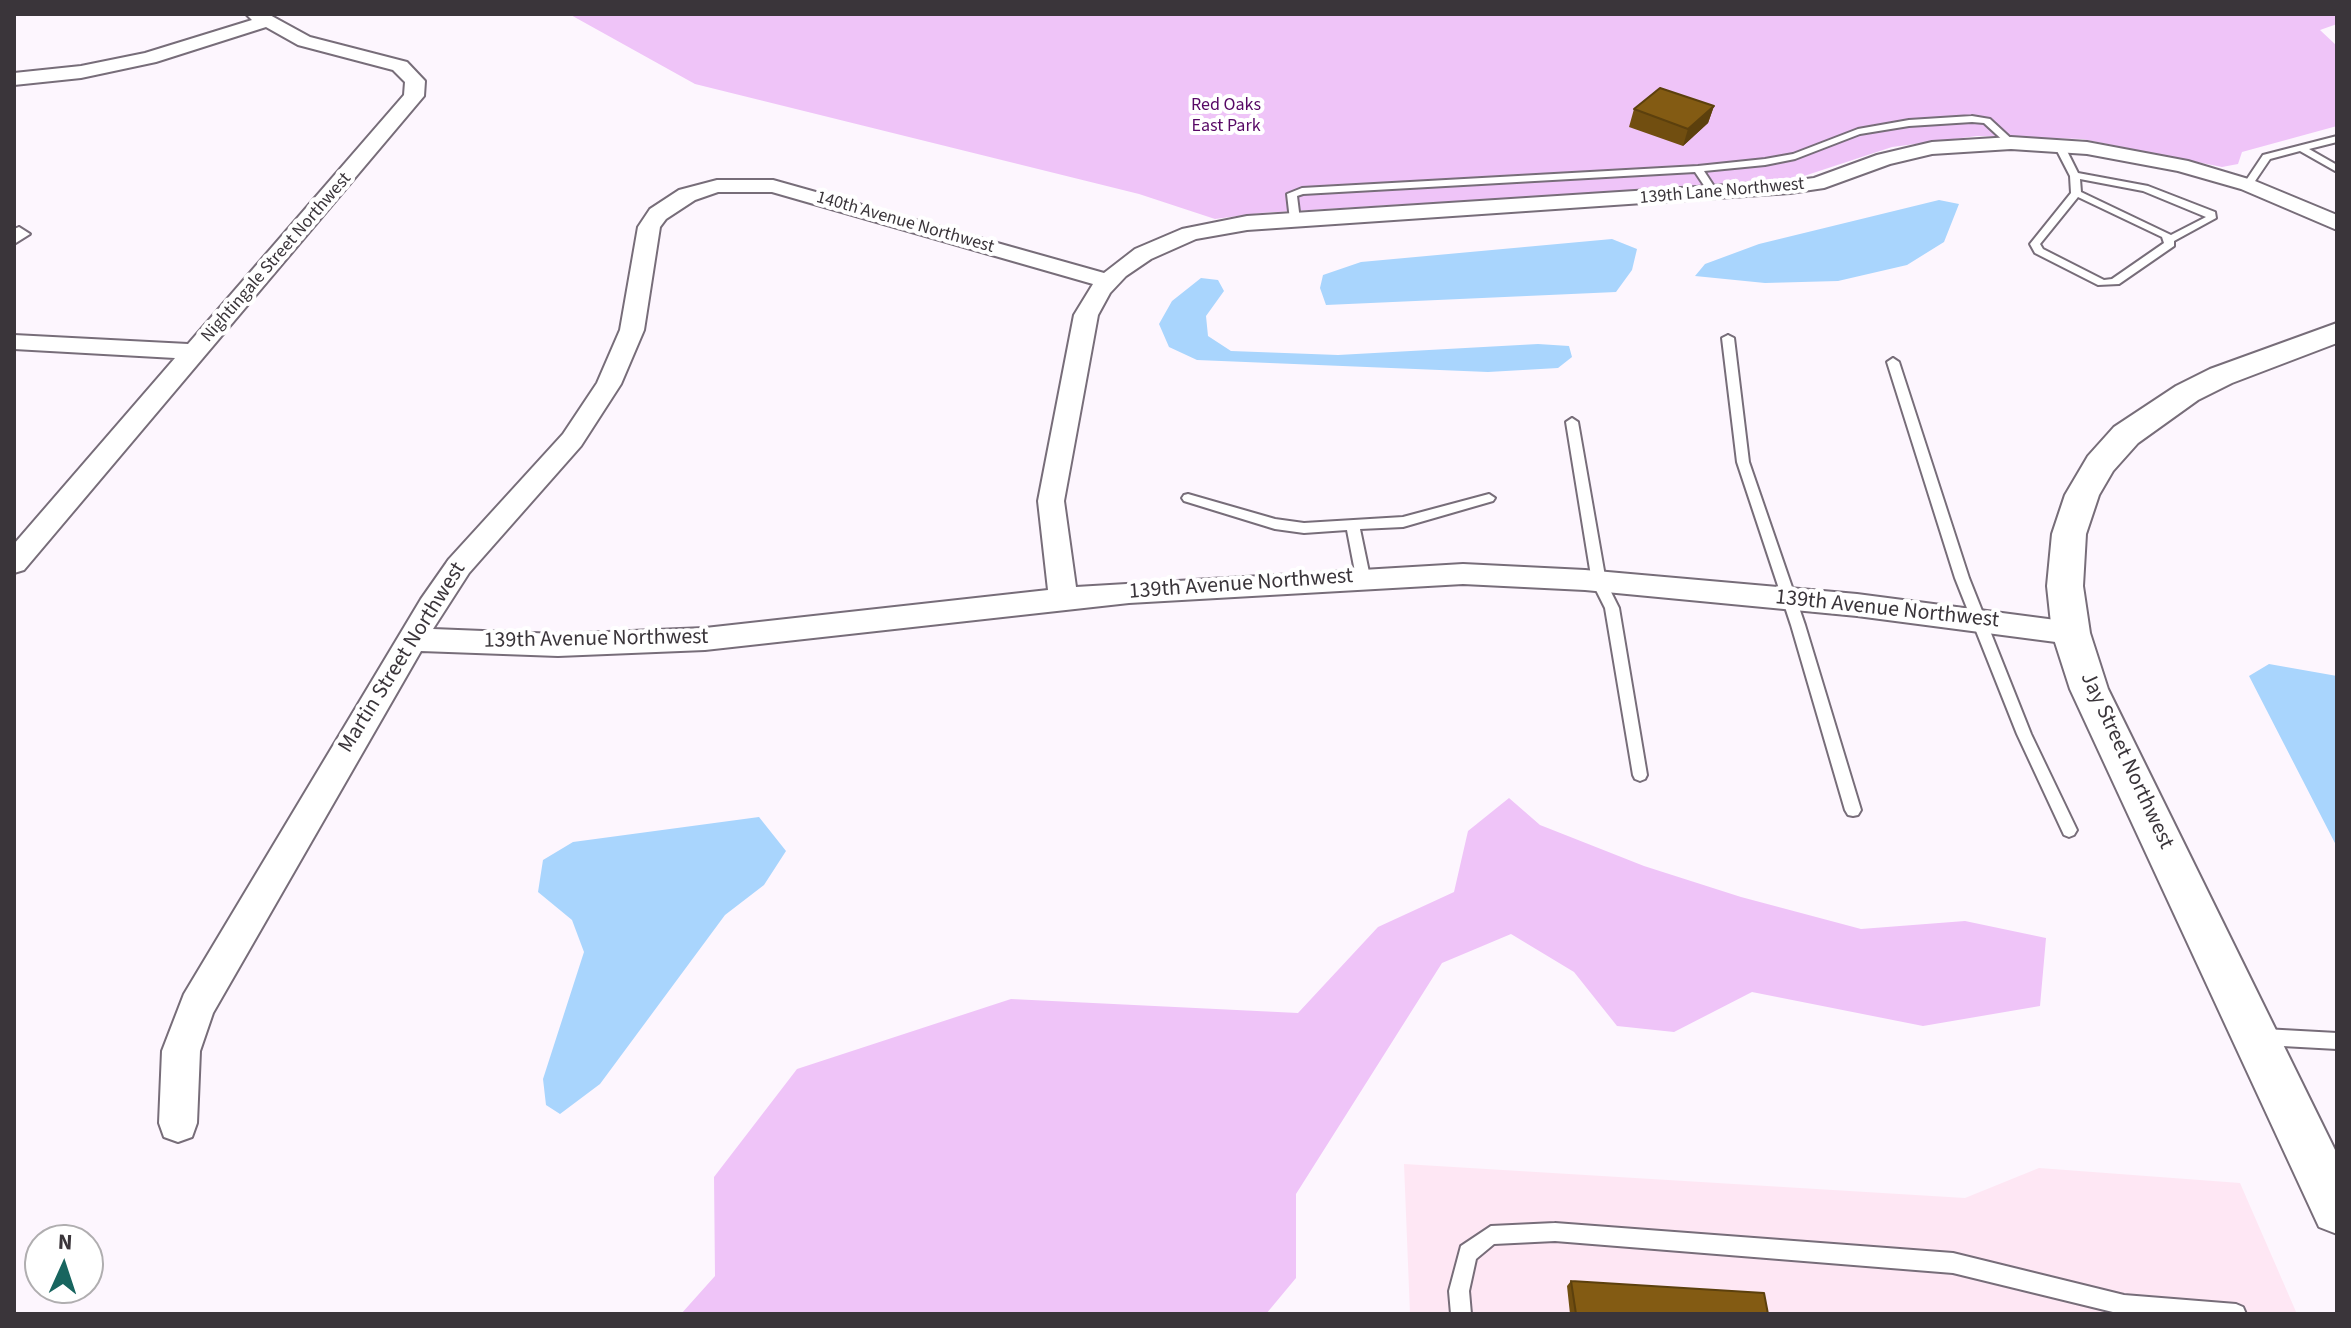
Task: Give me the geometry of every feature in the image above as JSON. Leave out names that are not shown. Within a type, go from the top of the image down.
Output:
[{"type":"street","points":[[14,79],[81,72],[149,58],[260,18]]},
{"type":"street","name":"Nightingale Street Northwest","points":[[14,563],[414,96],[415,81],[400,66],[304,41],[260,18]]},
{"type":"street","name":"139th Lane Northwest","points":[[1107,281],[1143,254],[1190,234],[1217,228],[1295,220],[1714,194],[1817,184],[1884,159],[1932,148],[2011,143],[2059,145],[2148,158],[2248,185],[2337,223]]},
{"type":"street","name":"140th Avenue Northwest","points":[[701,191],[729,185],[773,186],[1107,281]]},
{"type":"street","name":"Martin Street Northwest","points":[[178,1123],[181,1051],[197,1006],[411,639],[459,566],[536,482],[592,413],[622,358],[632,330],[649,227],[658,214],[701,191]]},
{"type":"street","points":[[1063,598],[1051,501],[1081,333],[1092,302],[1107,281]]},
{"type":"street","name":"Jay Street Northwest","points":[[2337,332],[2187,393],[2156,412],[2117,445],[2082,495],[2069,534],[2065,586],[2071,633],[2089,689],[2337,1209]]},
{"type":"street","points":[[14,342],[195,352]]},
{"type":"street","name":"139th Avenue Northwest","points":[[411,639],[558,645],[690,640],[1063,598],[1363,577],[1463,574],[1599,582],[1787,599],[1977,618],[2071,633]]},
{"type":"lane","points":[[1295,220],[1292,194],[1302,191],[1698,169],[1795,156],[1858,132],[1909,123],[1987,121],[2011,143]]},
{"type":"lane","points":[[2248,185],[2266,157],[2337,139]]},
{"type":"lane","points":[[2059,145],[2074,175],[2076,193],[2035,244],[2050,258],[2102,283],[2115,282],[2170,244],[2171,239],[2211,218],[2211,214],[2145,188],[2074,175]]},
{"type":"lane","points":[[2301,148],[2337,169]]},
{"type":"lane","points":[[1698,169],[1714,194]]},
{"type":"lane","points":[[2076,193],[2171,239]]},
{"type":"lane","points":[[1728,338],[1743,462],[1798,625],[1853,810]]},
{"type":"lane","points":[[1893,362],[1977,618],[2024,734],[2069,830]]},
{"type":"lane","points":[[1572,422],[1599,582],[1612,608],[1640,775]]},
{"type":"lane","points":[[1188,498],[1275,524],[1304,528],[1403,522],[1489,498]]},
{"type":"lane","points":[[1353,527],[1363,577]]},
{"type":"lane","points":[[2256,1037],[2337,1041]]},
{"type":"lane","points":[[1461,1314],[1459,1291],[1468,1253],[1491,1235],[1555,1232],[1953,1263],[2124,1305],[2236,1314]]},
{"type":"shaded area","points":[[1404,1164],[1965,1198],[2039,1168],[2240,1183],[2297,1314],[1410,1314]]},
{"type":"green space","name":"Red Oaks East Park","points":[[569,14],[2337,14],[2337,24],[2320,30],[2337,46],[2337,126],[2242,152],[2238,164],[2222,167],[2082,139],[1977,136],[1892,147],[1804,176],[1771,182],[1261,213],[1215,219],[1139,194],[695,84]]},
{"type":"green space","points":[[1509,798],[1540,825],[1644,866],[1741,897],[1861,929],[1965,921],[2046,938],[2040,1006],[1923,1026],[1752,992],[1674,1032],[1617,1026],[1574,972],[1511,934],[1442,963],[1296,1194],[1296,1278],[1266,1314],[681,1314],[715,1276],[714,1177],[797,1069],[1011,999],[1298,1013],[1378,927],[1454,892],[1468,831]]},
{"type":"water","points":[[1939,200],[1959,204],[1944,242],[1907,265],[1838,281],[1765,283],[1695,276],[1705,264],[1759,244]]},
{"type":"water","points":[[1612,239],[1637,249],[1632,270],[1616,292],[1326,305],[1320,288],[1323,275],[1361,262]]},
{"type":"water","points":[[1201,278],[1218,280],[1224,291],[1206,316],[1208,336],[1231,351],[1338,355],[1538,344],[1569,346],[1572,357],[1558,368],[1488,372],[1197,360],[1169,347],[1159,324],[1172,301]]},
{"type":"water","points":[[2269,664],[2337,676],[2337,847],[2249,676]]},
{"type":"water","points":[[759,817],[786,851],[764,885],[725,915],[600,1084],[560,1114],[546,1105],[543,1079],[584,952],[572,920],[538,892],[543,860],[573,842]]},
{"type":"building","points":[[1660,88],[1714,106],[1688,129],[1634,109]]},
{"type":"building","points":[[1571,1281],[1764,1293],[1768,1314],[1576,1314]]}]
